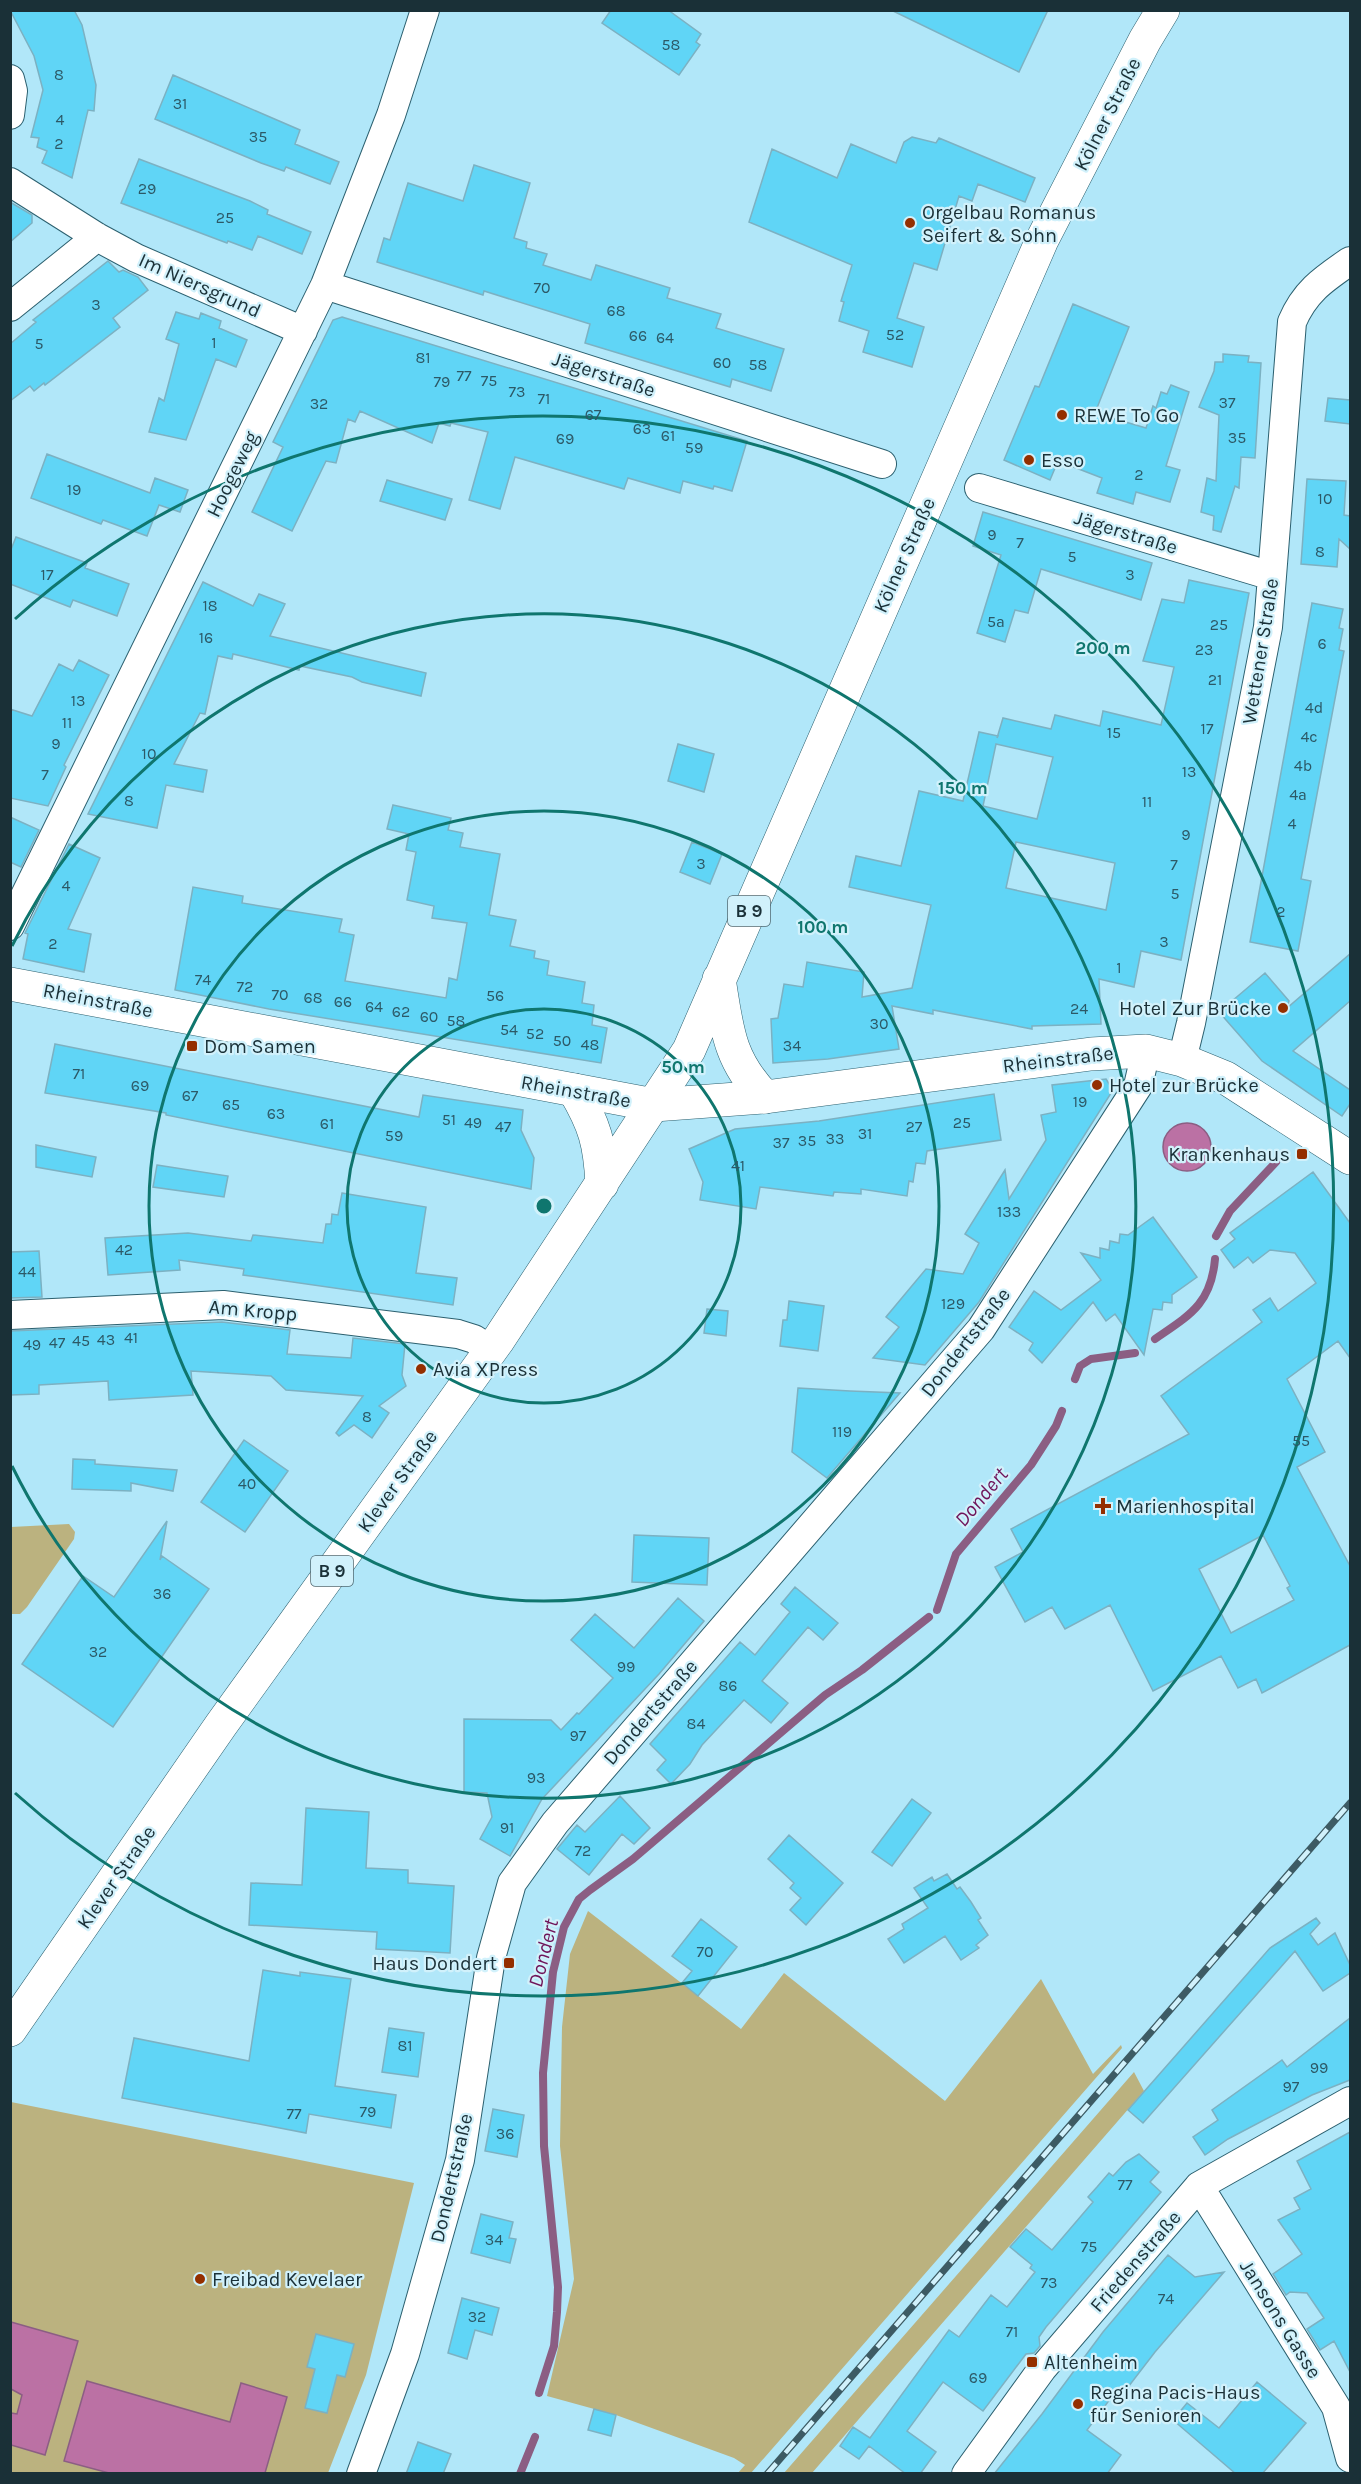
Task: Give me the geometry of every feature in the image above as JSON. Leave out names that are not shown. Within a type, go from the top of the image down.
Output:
[{"type":"main road","name":"Kölner Straße","points":[[654,1105],[689,1050],[1042,240],[1145,40],[1163,10]]},
{"type":"main road","points":[[719,979],[727,1032],[736,1058],[765,1097]]},
{"type":"main road","name":"Rheinstraße","points":[[10,984],[654,1105],[765,1097],[1091,1054],[1146,1051],[1182,1060],[1226,1078],[1350,1158]]},
{"type":"main road","points":[[574,1090],[587,1110],[596,1133],[601,1152],[602,1184]]},
{"type":"main road","name":"Klever Straße","points":[[10,2030],[221,1725],[491,1350],[654,1105]]},
{"type":"street","name":"Hoogeweg","points":[[10,926],[325,285],[391,115],[425,10]]},
{"type":"street","points":[[10,79],[13,91],[10,115]]},
{"type":"street","name":"Im Niersgrund","points":[[10,182],[97,237],[136,258],[303,331]]},
{"type":"street","points":[[10,307],[97,237]]},
{"type":"street","name":"Wettener Straße","points":[[1182,1060],[1268,627],[1292,322],[1299,304],[1317,284],[1350,262]]},
{"type":"street","name":"Jägerstraße","points":[[325,285],[882,464]]},
{"type":"street","name":"Jägerstraße","points":[[979,488],[1272,576]]},
{"type":"street","name":"Dondertstraße","points":[[361,2474],[405,2354],[460,2160],[491,1958],[512,1884],[555,1823],[981,1329],[1138,1086],[1146,1051]]},
{"type":"street","name":"Am Kropp","points":[[10,1315],[223,1305],[458,1334],[474,1339],[491,1350]]},
{"type":"street","name":"Friedenstraße","points":[[966,2474],[1042,2369],[1199,2186],[1350,2102]]},
{"type":"street","name":"Jansons Gasse","points":[[1199,2186],[1336,2407],[1350,2458]]},
{"type":"shaded area","points":[[1182,1123],[1192,1123],[1204,1130],[1211,1142],[1211,1152],[1204,1164],[1192,1171],[1182,1171],[1167,1160],[1163,1152],[1163,1142],[1174,1127]]},
{"type":"shaded area","points":[[69,1524],[75,1532],[74,1539],[27,1607],[20,1614],[11,1614],[11,1527]]},
{"type":"shaded area","points":[[588,1911],[741,2029],[784,1973],[945,2101],[1041,1979],[1093,2074],[1121,2045],[1122,2048],[751,2473],[738,2473],[745,2465],[734,2458],[616,2415],[547,2396],[574,2279],[560,2146],[562,2027],[570,1954]]},
{"type":"shaded area","points":[[1134,2072],[1144,2091],[812,2473],[784,2473]]},
{"type":"shaded area","name":"Freibad Kevelaer","points":[[11,2102],[414,2183],[366,2375],[328,2473],[11,2473]]},
{"type":"shaded area","points":[[11,2322],[78,2341],[45,2455],[11,2445],[11,2413],[17,2414],[22,2395],[11,2389]]},
{"type":"shaded area","points":[[87,2381],[230,2422],[241,2383],[287,2397],[265,2473],[109,2473],[64,2461]]},
{"type":"building","points":[[10,10],[74,10],[82,25],[96,85],[94,111],[88,110],[72,178],[42,163],[47,151],[37,147],[39,138],[31,137],[43,90],[34,56]]},
{"type":"building","points":[[611,10],[668,10],[701,34],[696,42],[700,45],[679,75],[602,23]]},
{"type":"building","points":[[891,10],[1048,10],[1019,72]]},
{"type":"building","points":[[173,75],[300,130],[295,144],[339,162],[330,184],[286,167],[284,171],[261,163],[155,119]]},
{"type":"building","points":[[912,137],[936,143],[939,138],[1035,178],[1025,202],[978,184],[972,201],[959,196],[937,270],[914,263],[897,318],[924,327],[912,367],[863,352],[869,331],[839,321],[844,302],[841,301],[852,265],[749,222],[772,149],[837,178],[851,144],[896,163],[904,142]]},
{"type":"building","points":[[139,159],[250,201],[268,210],[267,214],[311,232],[302,254],[258,236],[252,250],[228,241],[227,243],[121,203]]},
{"type":"building","points":[[474,165],[530,183],[514,238],[527,242],[526,248],[547,254],[543,265],[591,280],[596,265],[670,288],[667,298],[721,314],[716,328],[784,349],[771,391],[732,379],[730,387],[585,343],[590,324],[484,291],[483,295],[377,262],[384,238],[390,240],[408,183],[463,201]]},
{"type":"building","points":[[10,202],[32,215],[32,223],[10,242]]},
{"type":"building","points":[[108,261],[119,272],[123,270],[138,277],[148,290],[113,318],[120,327],[45,385],[44,383],[34,391],[30,386],[10,401],[10,344],[36,322],[33,320]]},
{"type":"building","points":[[1073,304],[1129,327],[1095,413],[1146,428],[1153,406],[1156,408],[1161,392],[1167,394],[1171,385],[1189,392],[1166,466],[1180,470],[1170,502],[1136,492],[1133,504],[1097,493],[1102,478],[1058,461],[1050,480],[1004,460],[1035,386],[1039,387]]},
{"type":"building","points":[[176,312],[199,319],[201,313],[221,321],[219,328],[247,340],[236,367],[216,359],[186,440],[149,432],[159,398],[164,401],[179,344],[166,339]]},
{"type":"building","points":[[342,317],[747,441],[732,491],[714,486],[713,489],[683,481],[680,493],[628,478],[624,489],[515,457],[500,509],[469,500],[488,432],[451,423],[450,426],[439,423],[432,443],[360,411],[355,422],[348,419],[336,463],[326,461],[292,531],[252,512],[283,447],[273,442],[333,320]]},
{"type":"building","points":[[1223,354],[1249,356],[1248,362],[1261,363],[1255,458],[1241,457],[1239,488],[1235,486],[1221,532],[1213,530],[1214,516],[1201,512],[1207,478],[1216,481],[1219,415],[1199,407],[1214,371],[1215,362],[1223,362]]},
{"type":"building","points":[[1328,398],[1350,400],[1350,424],[1325,421]]},
{"type":"building","points":[[47,454],[150,493],[155,478],[188,490],[180,512],[159,505],[147,536],[103,520],[101,524],[31,498]]},
{"type":"building","points":[[1307,479],[1346,481],[1344,515],[1350,516],[1350,549],[1339,539],[1337,567],[1301,564]]},
{"type":"building","points":[[387,480],[452,499],[445,520],[380,501]]},
{"type":"building","points":[[983,512],[1152,563],[1141,600],[1041,569],[1028,613],[1015,610],[1005,642],[977,633],[1001,555],[973,546]]},
{"type":"building","points":[[16,537],[87,563],[85,568],[129,584],[117,616],[73,600],[70,607],[10,584],[10,552]]},
{"type":"building","points":[[1189,580],[1249,593],[1181,960],[1141,951],[1134,987],[1099,979],[1101,1024],[1032,1026],[1032,1029],[933,1010],[933,1014],[892,1006],[899,1049],[828,1059],[773,1063],[771,1019],[778,1018],[784,984],[803,987],[807,962],[864,972],[862,997],[912,988],[931,905],[849,887],[856,856],[901,866],[919,791],[963,801],[979,732],[998,736],[1003,718],[1051,729],[1055,715],[1100,726],[1103,711],[1161,725],[1174,667],[1143,661],[1162,599],[1184,603]],"holes":[[[996,744],[1053,757],[1037,819],[983,806]],[[1016,842],[1115,863],[1106,910],[1006,888]]]},
{"type":"building","points":[[203,582],[253,606],[259,594],[285,604],[270,636],[426,673],[421,696],[362,682],[352,677],[300,666],[299,670],[233,654],[232,659],[218,656],[205,714],[200,713],[174,764],[207,770],[203,792],[166,785],[157,828],[88,814]]},
{"type":"building","points":[[1312,603],[1343,609],[1339,628],[1343,629],[1339,650],[1344,651],[1301,879],[1311,881],[1298,951],[1250,942]]},
{"type":"building","points":[[79,660],[109,675],[64,765],[66,767],[48,806],[10,798],[10,709],[32,716],[59,664],[73,671]]},
{"type":"building","points":[[678,744],[714,754],[704,792],[668,781]]},
{"type":"building","points":[[393,805],[451,818],[448,830],[463,833],[460,847],[500,854],[489,915],[516,920],[510,946],[535,951],[534,958],[549,961],[547,975],[585,982],[582,1003],[594,1005],[592,1025],[607,1028],[601,1063],[269,1009],[175,990],[193,887],[243,896],[242,903],[342,919],[339,932],[354,935],[345,981],[446,998],[449,978],[457,980],[467,923],[432,918],[434,906],[407,900],[416,852],[406,850],[409,834],[387,829]]},
{"type":"building","points":[[10,817],[39,830],[21,867],[10,862]]},
{"type":"building","points":[[692,842],[722,854],[710,884],[680,872]]},
{"type":"building","points":[[69,844],[100,858],[68,929],[91,934],[84,972],[23,959],[28,934],[25,933]]},
{"type":"building","name":"Hotel Zur Brücke","points":[[1350,954],[1350,1001],[1293,1051],[1350,1090],[1350,1104],[1342,1116],[1262,1061],[1219,1012],[1265,973],[1289,1001],[1287,1008]]},
{"type":"building","points":[[55,1044],[419,1117],[423,1095],[523,1110],[521,1130],[534,1158],[531,1189],[166,1115],[166,1113],[45,1093]]},
{"type":"building","points":[[1106,1079],[1113,1090],[979,1302],[925,1365],[873,1358],[899,1327],[886,1317],[926,1269],[963,1274],[979,1243],[965,1234],[1005,1170],[1009,1199],[1046,1140],[1041,1115],[1056,1112],[1052,1085]]},
{"type":"building","points":[[994,1094],[1001,1140],[927,1151],[925,1164],[916,1163],[913,1182],[909,1181],[907,1196],[861,1189],[861,1194],[834,1192],[833,1196],[760,1187],[756,1209],[700,1200],[703,1182],[689,1149],[735,1129],[819,1121]]},
{"type":"building","points":[[36,1145],[96,1157],[92,1177],[36,1167]]},
{"type":"building","points":[[157,1165],[228,1176],[224,1197],[153,1187]]},
{"type":"building","points":[[1313,1172],[1350,1223],[1350,1358],[1338,1341],[1287,1379],[1325,1452],[1297,1467],[1350,1566],[1350,1645],[1262,1693],[1256,1679],[1238,1688],[1221,1656],[1153,1691],[1110,1605],[1065,1629],[1052,1607],[1025,1622],[995,1567],[1023,1552],[1011,1529],[1189,1434],[1161,1396],[1262,1322],[1253,1310],[1270,1298],[1278,1311],[1316,1283],[1295,1253],[1270,1250],[1253,1263],[1248,1257],[1234,1268],[1221,1250],[1235,1239],[1230,1233]],"holes":[[[1263,1535],[1290,1586],[1287,1588],[1294,1600],[1231,1633],[1199,1569]]]},
{"type":"building","points":[[342,1193],[426,1207],[416,1273],[457,1278],[453,1305],[243,1275],[244,1269],[179,1260],[180,1270],[108,1275],[105,1238],[188,1233],[251,1241],[253,1235],[323,1243],[326,1224],[331,1224],[332,1214],[338,1215]]},
{"type":"building","points":[[1153,1217],[1197,1277],[1172,1295],[1172,1303],[1163,1302],[1162,1310],[1153,1309],[1144,1355],[1115,1314],[1106,1321],[1093,1302],[1042,1363],[1029,1350],[1033,1343],[1009,1327],[1034,1291],[1061,1310],[1101,1280],[1081,1253],[1100,1258],[1100,1248],[1109,1250],[1110,1241],[1119,1243],[1120,1234],[1128,1235]]},
{"type":"building","points":[[39,1251],[42,1297],[10,1298],[10,1252]]},
{"type":"building","points":[[789,1301],[824,1306],[818,1351],[780,1346],[783,1320],[787,1320]]},
{"type":"building","points":[[707,1309],[728,1311],[726,1336],[704,1333]]},
{"type":"building","points":[[222,1322],[290,1330],[287,1354],[351,1358],[353,1338],[405,1344],[402,1375],[406,1386],[379,1406],[389,1413],[372,1438],[354,1425],[339,1436],[336,1433],[363,1396],[286,1390],[271,1376],[191,1371],[193,1395],[109,1400],[108,1381],[39,1385],[39,1394],[10,1395],[10,1331]]},
{"type":"building","points":[[798,1388],[900,1393],[827,1478],[792,1452]]},
{"type":"building","points":[[244,1440],[288,1471],[245,1532],[201,1502]]},
{"type":"building","points":[[73,1459],[95,1460],[95,1464],[177,1470],[173,1491],[131,1483],[131,1491],[72,1489]]},
{"type":"building","points":[[167,1521],[160,1560],[162,1556],[209,1589],[113,1727],[22,1664],[83,1576],[114,1597]]},
{"type":"building","points":[[634,1535],[709,1538],[707,1585],[632,1582]]},
{"type":"building","points":[[795,1587],[838,1623],[823,1640],[808,1627],[762,1681],[788,1703],[771,1723],[744,1700],[702,1745],[690,1764],[671,1784],[657,1770],[666,1760],[650,1744],[740,1642],[755,1655],[790,1612],[781,1604]]},
{"type":"building","points":[[678,1598],[704,1621],[659,1674],[542,1799],[510,1856],[480,1839],[492,1817],[487,1793],[464,1792],[464,1719],[551,1720],[561,1730],[613,1678],[571,1640],[595,1614],[634,1648]]},
{"type":"building","points":[[620,1796],[650,1828],[634,1844],[622,1834],[589,1875],[557,1849],[577,1825],[585,1832]]},
{"type":"building","points":[[912,1799],[931,1813],[892,1866],[872,1852]]},
{"type":"building","points":[[306,1808],[369,1812],[366,1868],[408,1870],[408,1883],[454,1886],[450,1953],[376,1949],[377,1932],[249,1925],[251,1883],[302,1885]]},
{"type":"building","points":[[789,1835],[843,1883],[806,1925],[790,1910],[801,1898],[790,1888],[794,1883],[768,1859]]},
{"type":"building","points":[[947,1874],[957,1889],[960,1887],[971,1902],[981,1918],[978,1920],[988,1935],[976,1945],[979,1948],[961,1960],[945,1936],[904,1963],[888,1939],[904,1929],[902,1924],[928,1908],[914,1888],[932,1877],[934,1881]]},
{"type":"building","points":[[1316,1918],[1320,1923],[1310,1934],[1318,1945],[1335,1933],[1350,1965],[1350,1973],[1323,1991],[1295,1951],[1143,2123],[1128,2110],[1270,1948]]},
{"type":"building","points":[[701,1919],[737,1947],[698,1996],[682,1983],[692,1971],[672,1956]]},
{"type":"building","points":[[263,1970],[300,1976],[300,1972],[351,1979],[335,2086],[396,2095],[391,2128],[309,2114],[306,2133],[122,2098],[134,2038],[249,2061]]},
{"type":"building","points":[[1350,2018],[1350,2080],[1312,2095],[1228,2139],[1205,2155],[1193,2137],[1218,2120],[1212,2110],[1282,2060],[1287,2067]]},
{"type":"building","points":[[389,2028],[424,2033],[418,2077],[382,2072]]},
{"type":"building","points":[[493,2109],[524,2115],[517,2157],[485,2151]]},
{"type":"building","points":[[1350,2132],[1350,2372],[1334,2341],[1320,2350],[1307,2329],[1324,2318],[1307,2293],[1290,2292],[1286,2295],[1273,2274],[1302,2254],[1278,2220],[1300,2209],[1294,2198],[1311,2189],[1297,2161]]},
{"type":"building","points":[[1139,2154],[1159,2172],[1150,2182],[1161,2192],[1046,2327],[1039,2337],[1040,2346],[1034,2353],[1026,2354],[983,2411],[943,2382],[907,2431],[936,2452],[920,2474],[906,2474],[869,2446],[859,2459],[840,2446],[853,2427],[870,2438],[949,2330],[959,2337],[991,2295],[1007,2307],[1035,2272],[1030,2268],[1032,2265],[1010,2247],[1026,2229],[1052,2250],[1093,2202],[1088,2197],[1109,2173],[1113,2176],[1126,2162]]},
{"type":"building","points":[[481,2214],[513,2222],[509,2238],[516,2239],[510,2263],[471,2253]]},
{"type":"building","points":[[1168,2255],[1195,2277],[1224,2272],[1155,2352],[1122,2395],[1116,2391],[1087,2430],[1121,2455],[1107,2474],[994,2474],[1103,2332]]},
{"type":"building","points":[[462,2298],[499,2308],[492,2335],[475,2330],[467,2359],[448,2353]]},
{"type":"building","points":[[316,2334],[354,2344],[345,2377],[337,2375],[327,2413],[305,2408],[315,2369],[307,2367]]},
{"type":"building","points":[[1257,2382],[1306,2423],[1262,2474],[1236,2474],[1173,2420],[1187,2403],[1219,2428]]},
{"type":"building","points":[[594,2409],[616,2415],[611,2436],[588,2430]]},
{"type":"building","points":[[418,2442],[451,2454],[443,2474],[406,2474]]},
{"type":"waterway","name":"Dondert","points":[[1216,1236],[1230,1211],[1276,1162]]},
{"type":"waterway","name":"Dondert","points":[[1155,1339],[1179,1323],[1197,1307],[1209,1287],[1215,1259]]},
{"type":"waterway","name":"Dondert","points":[[1075,1379],[1080,1366],[1091,1359],[1135,1353]]},
{"type":"waterway","name":"Dondert","points":[[937,1610],[956,1554],[1031,1465],[1056,1426],[1062,1411]]},
{"type":"waterway","name":"Dondert","points":[[539,2393],[554,2346],[557,2312],[558,2287],[544,2146],[543,2073],[553,1972],[564,1927],[579,1899],[633,1859],[825,1695],[862,1670],[929,1617]]},
{"type":"waterway","name":"Dondert","points":[[520,2474],[535,2437]]},
{"type":"railway","points":[[767,2474],[1350,1803]]},
{"type":"place","name":"Orgelbau Romanus Seifert & Sohn","points":[[910,223]]},
{"type":"place","name":"REWE To Go","points":[[1062,415]]},
{"type":"place","name":"Esso","points":[[1029,460]]},
{"type":"place","name":"Hotel Zur Brücke","points":[[1283,1008]]},
{"type":"place","name":"Dom Samen","points":[[192,1046]]},
{"type":"place","name":"Hotel zur Brücke","points":[[1097,1085]]},
{"type":"place","name":"Krankenhaus","points":[[1302,1154]]},
{"type":"place","name":"Avia XPress","points":[[421,1369]]},
{"type":"place","name":"Marienhospital","points":[[1103,1506]]},
{"type":"place","name":"Haus Dondert","points":[[509,1963]]},
{"type":"place","name":"Freibad Kevelaer","points":[[200,2279]]},
{"type":"place","name":"Altenheim","points":[[1032,2362]]},
{"type":"place","name":"Regina Pacis-Haus für Senioren","points":[[1078,2404]]}]
